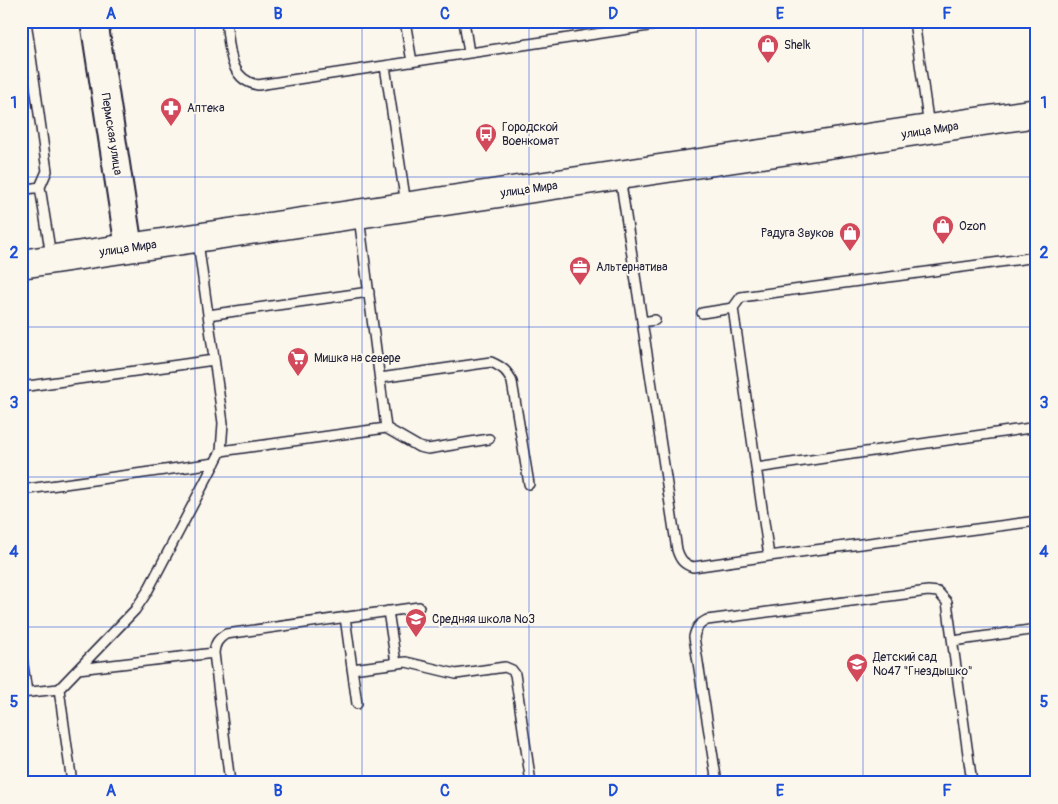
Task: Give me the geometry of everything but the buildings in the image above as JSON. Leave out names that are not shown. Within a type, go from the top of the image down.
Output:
[{"type":"main road","name":"улица Мира","points":[[21,264],[1037,113]]},
{"type":"street","name":"Пермская улица","points":[[94,21],[129,248]]},
{"type":"lane","points":[[26,21],[47,171],[40,187],[52,259]]},
{"type":"lane","points":[[226,21],[232,64],[239,76],[248,83],[258,85],[645,24],[681,21]]},
{"type":"lane","points":[[405,21],[412,62]]},
{"type":"lane","points":[[464,21],[469,53]]},
{"type":"lane","points":[[914,21],[930,130]]},
{"type":"lane","points":[[385,66],[407,207]]},
{"type":"lane","points":[[620,175],[676,550],[680,559],[693,568],[769,556],[1037,521]]},
{"type":"lane","points":[[21,190],[40,187]]},
{"type":"lane","points":[[359,214],[386,428]]},
{"type":"lane","points":[[21,652],[24,693],[59,689],[135,610],[147,592],[221,451],[223,423],[198,238]]},
{"type":"lane","points":[[702,313],[732,308],[741,298],[1037,257]]},
{"type":"lane","points":[[208,315],[369,292]]},
{"type":"lane","points":[[732,308],[769,556]]},
{"type":"lane","points":[[642,322],[655,320]]},
{"type":"lane","points":[[21,387],[214,360]]},
{"type":"lane","points":[[380,378],[491,362],[501,366],[509,374],[512,382],[529,484]]},
{"type":"lane","points":[[756,468],[1037,427]]},
{"type":"lane","points":[[221,451],[386,428],[419,447],[428,449],[489,439]]},
{"type":"lane","points":[[21,490],[215,463]]},
{"type":"lane","points":[[716,783],[694,637],[695,630],[699,624],[707,620],[928,591],[938,592],[947,602],[972,783]]},
{"type":"lane","points":[[230,783],[214,652],[215,645],[226,634],[419,607]]},
{"type":"lane","points":[[388,611],[396,663]]},
{"type":"lane","points":[[345,617],[357,704]]},
{"type":"lane","points":[[953,642],[1037,629]]},
{"type":"lane","points":[[78,669],[214,652]]},
{"type":"lane","points":[[352,669],[396,663],[416,663],[456,674],[505,667],[512,670],[516,674],[531,783]]},
{"type":"lane","points":[[59,689],[72,783]]},
{"type":"place","name":"Shelk","points":[[768,64]]},
{"type":"place","name":"Аптека","points":[[171,127]]},
{"type":"place","name":"Городской Военкомат","points":[[486,153]]},
{"type":"place","name":"Ozon","points":[[943,245]]},
{"type":"place","name":"Радуга Звуков","points":[[850,252]]},
{"type":"place","name":"Альтернатива","points":[[580,286]]},
{"type":"place","name":"Мишка на севере","points":[[298,377]]},
{"type":"place","name":"Средняя школа №3","points":[[416,638]]},
{"type":"place","name":"Детский сад №47 \"Гнездышко\"","points":[[857,683]]}]
